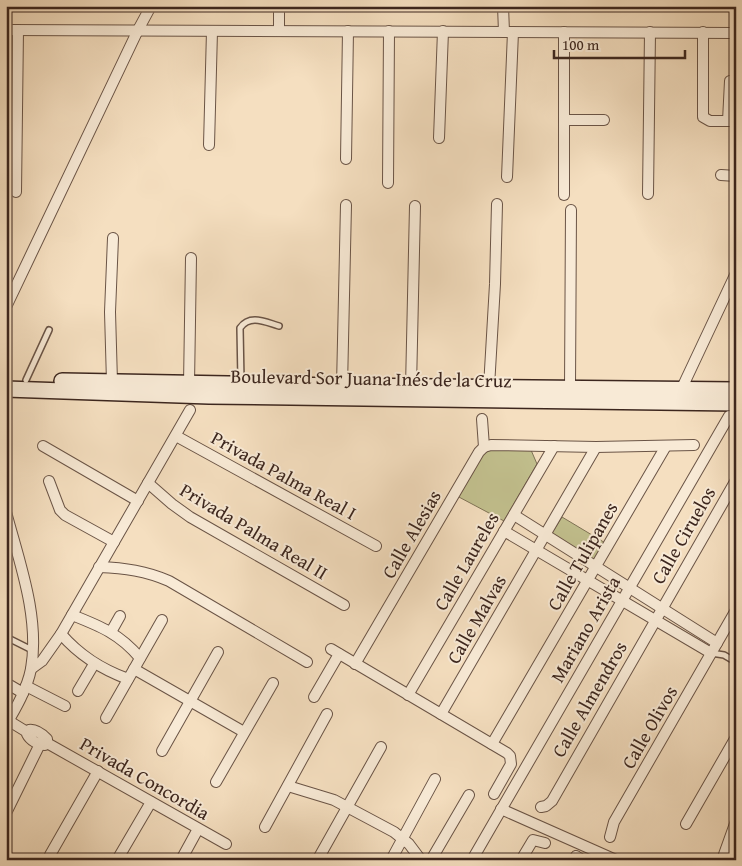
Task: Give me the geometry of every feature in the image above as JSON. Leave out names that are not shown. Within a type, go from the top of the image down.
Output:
[{"type":"main road","name":"Boulevard Sor Juana Inés de la Cruz","points":[[6,380],[736,390]]},
{"type":"main road","name":"Boulevard Sor Juana Inés de la Cruz","points":[[6,389],[210,396],[736,403]]},
{"type":"street","points":[[6,307],[151,6]]},
{"type":"street","points":[[278,31],[279,6]]},
{"type":"street","points":[[503,6],[508,32],[507,177]]},
{"type":"street","points":[[6,30],[736,33]]},
{"type":"street","points":[[16,192],[18,30]]},
{"type":"street","points":[[209,145],[212,31]]},
{"type":"street","points":[[388,183],[389,31]]},
{"type":"street","points":[[439,138],[443,31]]},
{"type":"street","points":[[346,159],[348,32]]},
{"type":"street","points":[[564,32],[564,195]]},
{"type":"street","points":[[648,194],[650,32]]},
{"type":"street","points":[[703,32],[702,114],[705,119],[710,121],[732,121],[730,81]]},
{"type":"street","points":[[564,120],[604,120]]},
{"type":"street","points":[[721,175],[736,176]]},
{"type":"street","points":[[489,387],[495,284],[496,204]]},
{"type":"street","points":[[342,386],[346,205]]},
{"type":"street","points":[[411,387],[415,206]]},
{"type":"street","points":[[570,210],[570,388]]},
{"type":"street","points":[[112,382],[110,312],[113,238]]},
{"type":"street","points":[[189,384],[190,258]]},
{"type":"street","points":[[681,390],[736,273]]},
{"type":"street","points":[[31,669],[42,661],[61,634],[190,410]]},
{"type":"street","name":"Mariano Arista","points":[[472,860],[729,416]]},
{"type":"street","points":[[482,419],[484,447],[492,445],[694,446]]},
{"type":"street","name":"Privada Palma Real I","points":[[176,436],[376,546]]},
{"type":"street","points":[[42,446],[138,502]]},
{"type":"street","name":"Calle Laureles","points":[[408,695],[554,446]]},
{"type":"street","name":"Calle Tulipanes","points":[[492,744],[666,446]]},
{"type":"street","name":"Calle Alesias","points":[[355,664],[478,452],[484,447]]},
{"type":"street","points":[[541,542],[596,447]]},
{"type":"street","name":"Calle Ciruelos","points":[[661,608],[736,480]]},
{"type":"street","points":[[49,481],[60,510],[64,515],[114,542]]},
{"type":"street","name":"Privada Palma Real II","points":[[148,483],[190,517],[344,605]]},
{"type":"street","points":[[6,512],[32,622],[31,669],[24,689],[7,723]]},
{"type":"street","points":[[514,515],[541,542],[588,579],[711,653]]},
{"type":"street","points":[[504,531],[541,542],[596,567],[717,643]]},
{"type":"street","name":"Calle Malvas","points":[[441,714],[541,542]]},
{"type":"street","points":[[99,567],[141,570],[162,578],[307,662]]},
{"type":"street","name":"Calle Almendros","points":[[544,807],[552,801],[661,608]]},
{"type":"street","name":"Calle Olivos","points":[[611,832],[736,610]]},
{"type":"street","points":[[72,615],[111,632],[132,648],[140,658]]},
{"type":"street","points":[[111,632],[120,616]]},
{"type":"street","points":[[106,718],[162,620]]},
{"type":"street","points":[[61,634],[94,664],[110,673],[128,679]]},
{"type":"street","points":[[162,751],[218,652]]},
{"type":"street","points":[[314,697],[335,652],[508,753],[512,761],[494,794]]},
{"type":"street","points":[[78,692],[94,664]]},
{"type":"street","points":[[134,669],[244,732]]},
{"type":"street","points":[[6,684],[24,689],[65,706]]},
{"type":"street","points":[[216,782],[273,684]]},
{"type":"street","points":[[265,828],[327,714]]},
{"type":"street","name":"Privada Concordia","points":[[7,723],[27,732],[28,737],[98,772],[226,844]]},
{"type":"street","points":[[686,824],[736,737]]},
{"type":"street","points":[[6,812],[44,744]]},
{"type":"street","points":[[318,859],[380,747]]},
{"type":"street","points":[[50,855],[98,772]]},
{"type":"street","points":[[392,860],[435,779]]},
{"type":"street","points":[[288,786],[334,800],[403,838],[421,860]]},
{"type":"street","points":[[431,860],[469,795]]},
{"type":"street","points":[[117,860],[151,802]]},
{"type":"street","points":[[501,808],[616,860]]},
{"type":"street","points":[[722,860],[730,832],[736,821]]},
{"type":"street","points":[[181,860],[198,829]]},
{"type":"street","points":[[521,860],[533,840],[546,843]]},
{"type":"lane","points":[[241,384],[240,328],[244,322],[250,319],[279,326]]},
{"type":"lane","points":[[26,380],[49,330]]},
{"type":"lane","points":[[6,637],[32,650]]},
{"type":"lane","points":[[717,643],[724,655]]},
{"type":"lane","points":[[711,653],[724,655],[736,662]]},
{"type":"shaded area","points":[[483,450],[531,450],[537,464],[504,521],[457,496]]},
{"type":"shaded area","points":[[562,517],[607,544],[595,564],[550,536]]}]
